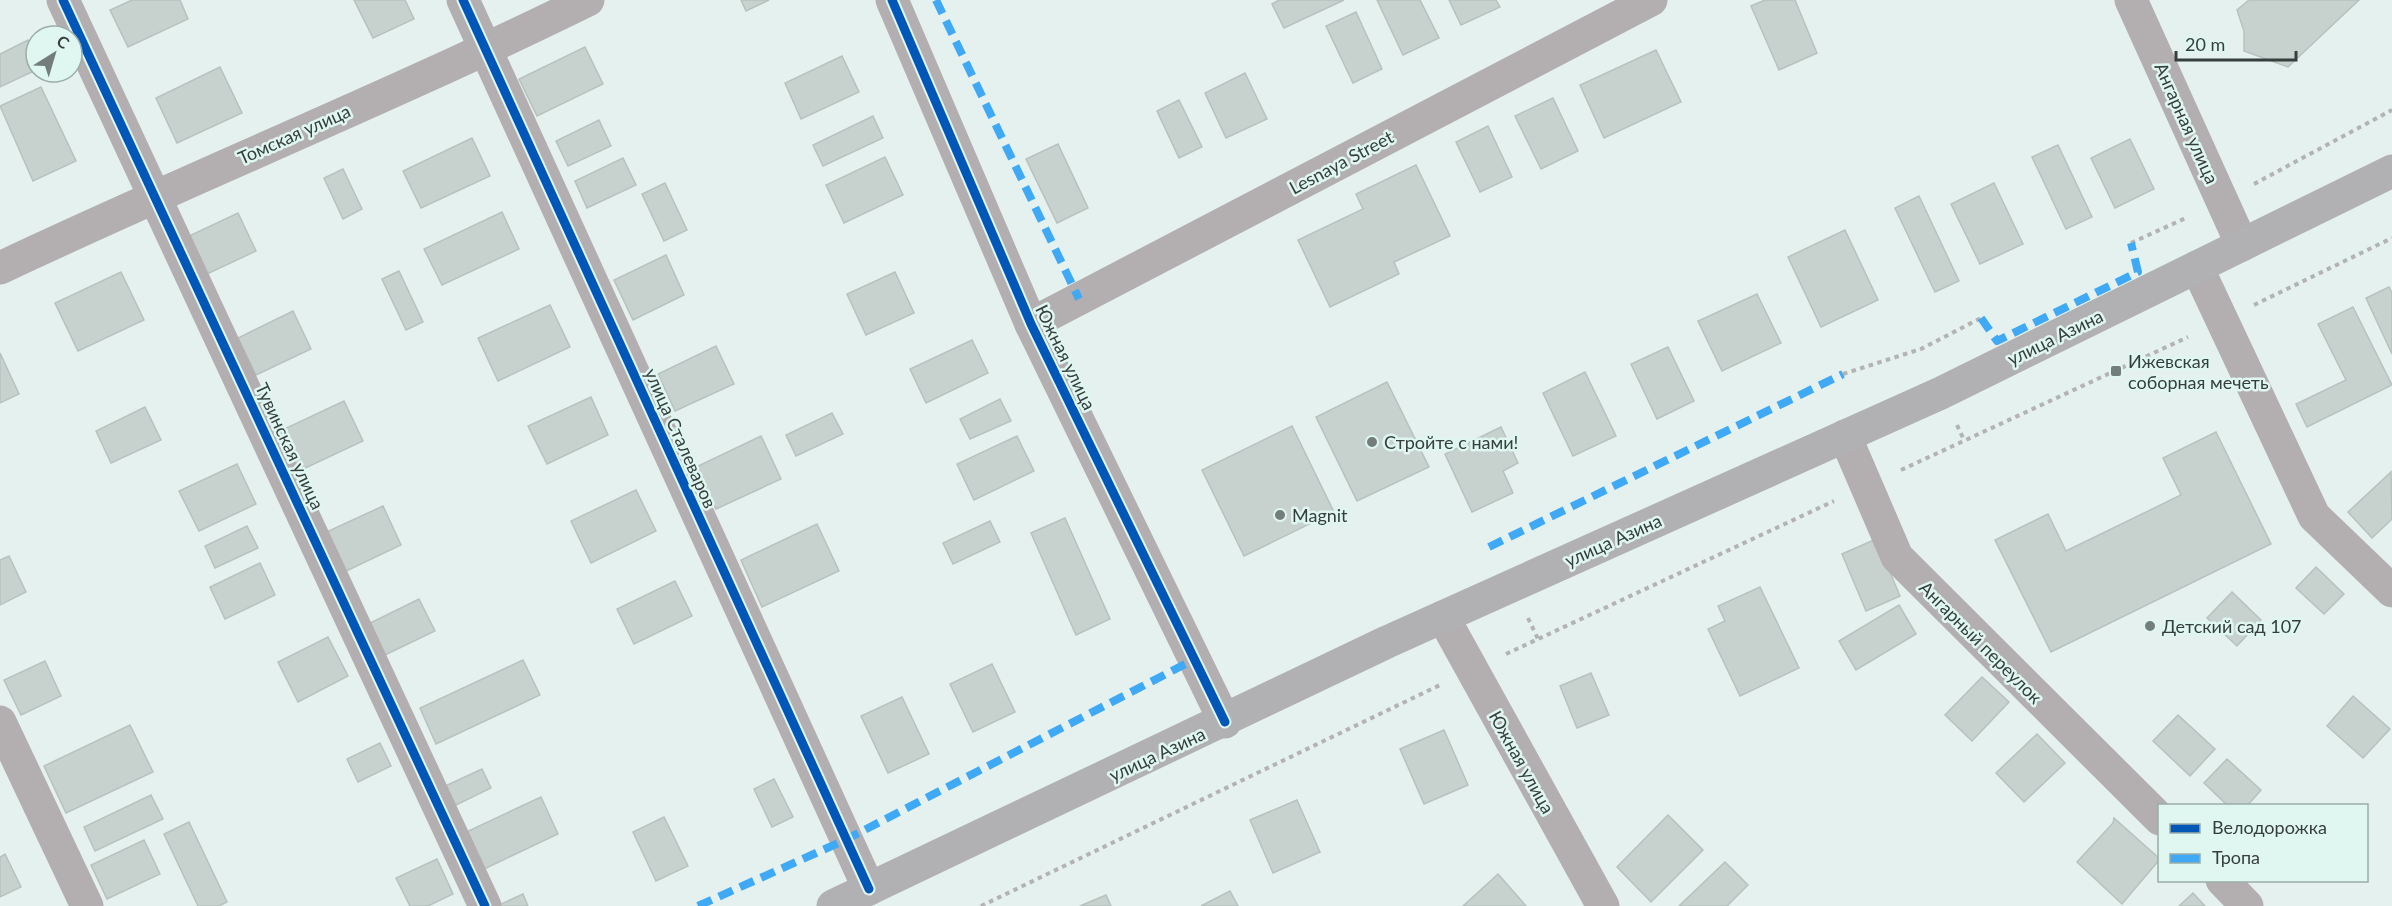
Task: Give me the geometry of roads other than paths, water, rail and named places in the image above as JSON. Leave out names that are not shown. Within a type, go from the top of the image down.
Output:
[{"type":"main road","name":"улица Азина","points":[[833,906],[1443,617],[1941,393],[2392,171]]},
{"type":"street","name":"Тувинская улица","points":[[63,0],[156,194],[485,906]]},
{"type":"street","name":"улица Сталеваров","points":[[463,0],[869,889]]},
{"type":"street","name":"Томская улица","points":[[0,268],[156,194],[487,50],[588,0]]},
{"type":"street","name":"Южная улица","points":[[892,0],[1031,324],[1225,722]]},
{"type":"street","name":"Lesnaya Street","points":[[1031,324],[1652,0]]},
{"type":"street","name":"Ангарная улица","points":[[2132,0],[2242,245]]},
{"type":"street","points":[[2197,267],[2314,516],[2392,591]]},
{"type":"street","name":"Ангарный переулок","points":[[1845,436],[1897,557],[2158,817]]},
{"type":"street","name":"Южная улица","points":[[1443,617],[1603,906]]},
{"type":"street","points":[[0,722],[87,906]]},
{"type":"street","points":[[2224,882],[2247,906]]},
{"type":"place","name":"Ижевская соборная мечеть","points":[[2116,371]]},
{"type":"place","name":"Стройте с нами!","points":[[1372,442]]},
{"type":"place","name":"Magnit","points":[[1280,515]]},
{"type":"place","name":"Детский сад 107","points":[[2150,626]]}]
